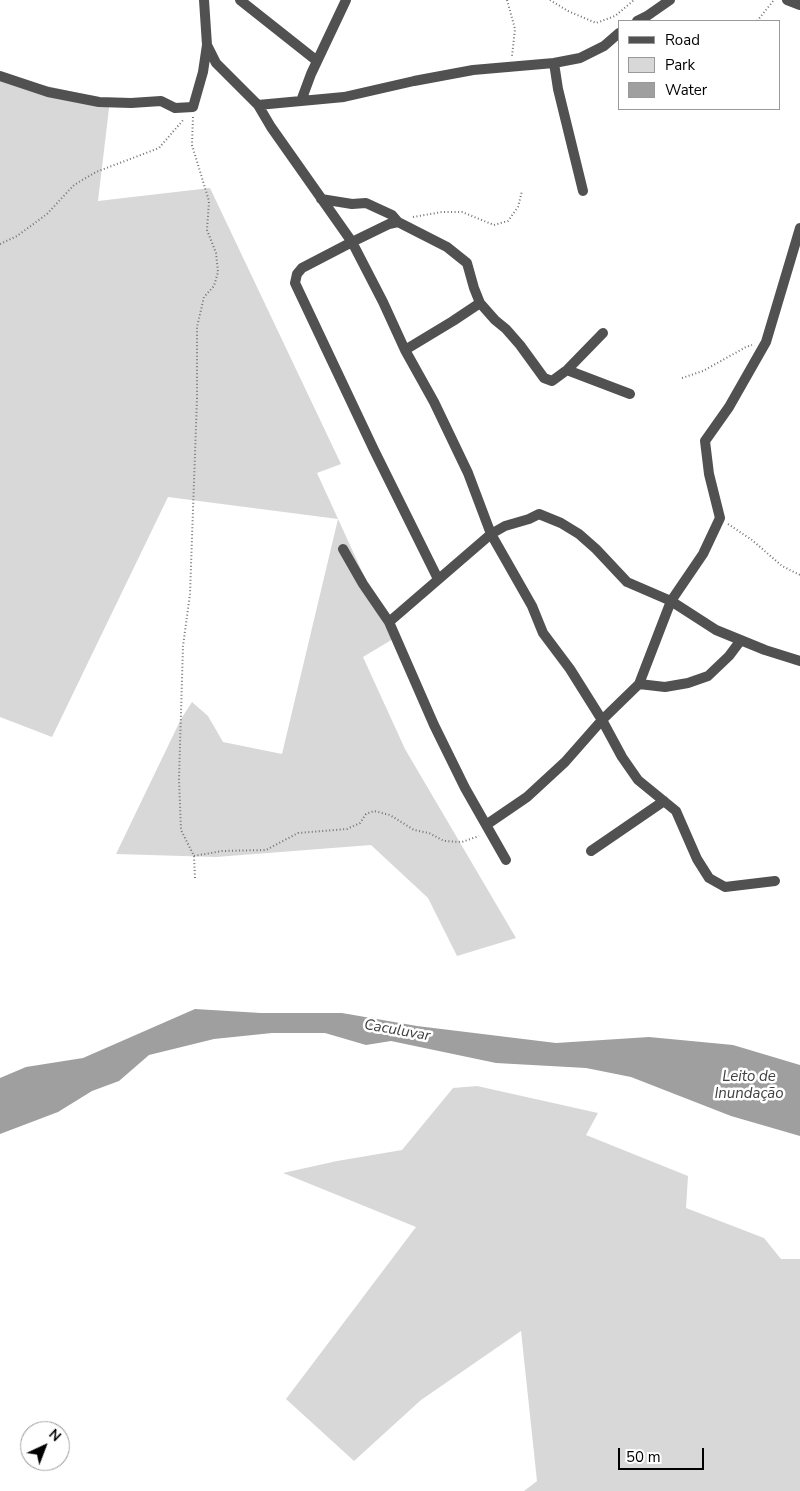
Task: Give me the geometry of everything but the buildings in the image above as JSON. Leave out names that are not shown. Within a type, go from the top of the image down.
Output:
[{"type":"street","points":[[0,76],[48,92],[99,102],[131,103],[161,101],[175,108],[193,107],[203,72],[207,45],[203,0]]},
{"type":"street","points":[[240,0],[317,61]]},
{"type":"street","points":[[300,101],[346,0]]},
{"type":"street","points":[[639,20],[670,0]]},
{"type":"street","points":[[787,0],[800,5]]},
{"type":"street","points":[[258,105],[344,97],[473,70],[554,63],[580,58],[604,46],[618,35]]},
{"type":"street","points":[[207,45],[216,63],[258,105],[271,128],[352,242],[468,473],[491,534],[532,606],[543,633],[570,669],[602,720],[622,757],[638,780],[676,811],[697,859],[709,878],[725,887],[775,881]]},
{"type":"street","points":[[554,63],[558,89],[583,191]]},
{"type":"street","points":[[321,199],[352,204],[366,203],[392,215],[398,222],[447,247],[467,262],[480,303],[494,320],[506,329],[520,345],[544,378],[552,381],[567,370],[603,333]]},
{"type":"street","points":[[398,222],[389,224],[302,268],[296,274],[295,283],[374,450],[438,579]]},
{"type":"street","points":[[487,827],[527,797],[565,762],[602,720],[639,684],[671,601],[703,554],[720,518],[705,441],[729,407],[766,342],[800,228]]},
{"type":"street","points":[[405,350],[480,303]]},
{"type":"street","points":[[567,370],[630,394]]},
{"type":"street","points":[[389,622],[491,534],[505,526],[530,519],[539,514],[561,523],[579,534],[627,582],[671,601],[716,630],[765,650],[800,661]]},
{"type":"street","points":[[343,549],[363,584],[389,622],[434,725],[465,788],[506,860]]},
{"type":"street","points":[[639,684],[664,687],[688,683],[708,676],[729,656],[740,640]]},
{"type":"street","points":[[591,851],[664,801]]},
{"type":"path","points":[[507,0],[515,29],[512,67]]},
{"type":"path","points":[[550,0],[568,11],[596,23],[615,16],[634,0]]},
{"type":"path","points":[[758,20],[774,0]]},
{"type":"path","points":[[0,244],[18,236],[47,214],[74,185],[96,172],[159,148],[193,107]]},
{"type":"path","points":[[193,107],[192,145],[209,201],[207,230],[216,253],[218,272],[214,286],[204,297],[197,327],[197,398],[190,594],[183,646],[179,779],[181,830],[194,856],[196,878]]},
{"type":"path","points":[[398,222],[407,218],[442,212],[462,212],[494,225],[508,221],[518,207],[522,191]]},
{"type":"path","points":[[682,378],[703,371],[746,347],[766,342]]},
{"type":"path","points":[[720,518],[752,540],[782,566],[800,575]]},
{"type":"path","points":[[194,856],[222,850],[266,850],[298,833],[347,829],[360,823],[366,814],[374,811],[390,815],[414,830],[429,833],[444,841],[462,842],[477,837],[487,827]]},
{"type":"green space","points":[[0,72],[29,82],[110,100],[98,201],[210,188],[341,464],[317,473],[393,639],[363,657],[405,749],[516,938],[457,956],[428,898],[371,845],[216,857],[116,854],[181,719],[192,702],[208,716],[223,742],[282,754],[338,519],[168,497],[52,737],[0,717]]},
{"type":"green space","points":[[477,1086],[598,1113],[586,1135],[688,1176],[686,1208],[764,1238],[781,1259],[800,1259],[800,1491],[524,1491],[537,1481],[521,1331],[421,1400],[354,1461],[286,1399],[416,1227],[283,1173],[337,1161],[402,1150],[453,1088]]},
{"type":"water","name":"Leito de Inundação","points":[[195,1009],[261,1013],[342,1013],[417,1026],[556,1043],[649,1037],[733,1045],[800,1065],[800,1136],[731,1116],[631,1077],[586,1068],[496,1063],[391,1041],[366,1045],[325,1033],[272,1033],[214,1039],[149,1055],[119,1081],[92,1091],[58,1112],[0,1134],[0,1078],[26,1067],[83,1058]]},
{"type":"water label","name":"Caculuvar","points":[[397,1031]]}]
